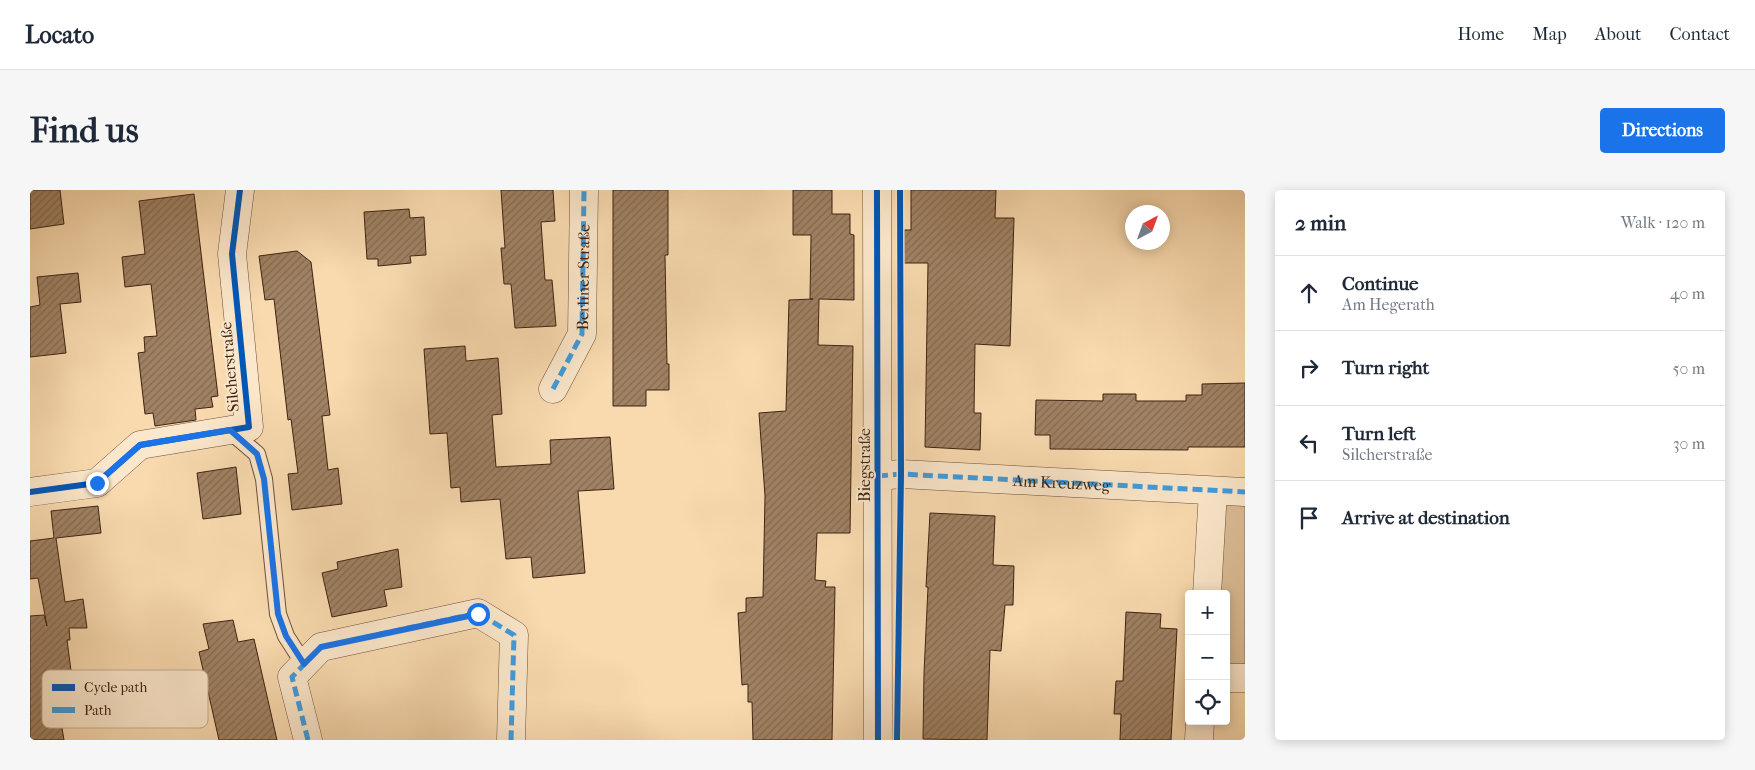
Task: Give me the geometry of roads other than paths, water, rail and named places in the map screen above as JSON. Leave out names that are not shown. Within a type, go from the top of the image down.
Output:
[{"type":"street","name":"Silcherstraße","points":[[30,492],[97,483],[140,445],[249,427],[232,254],[240,190]]},
{"type":"street","name":"Berliner Straße","points":[[554,389],[582,334],[584,190]]},
{"type":"street","name":"Biegstraße","points":[[877,190],[878,740]]},
{"type":"street","name":"Am Kreuzweg","points":[[878,476],[901,474],[1245,492]]},
{"type":"street","points":[[1207,590],[1213,491]]},
{"type":"street","points":[[308,740],[292,677],[321,647],[478,614],[514,635],[511,740]]},
{"type":"street","points":[[1230,678],[1245,678]]},
{"type":"street","points":[[1199,740],[1200,725]]},
{"type":"lane","points":[[230,430],[257,454],[264,479],[278,614],[286,636],[304,664]]}]
